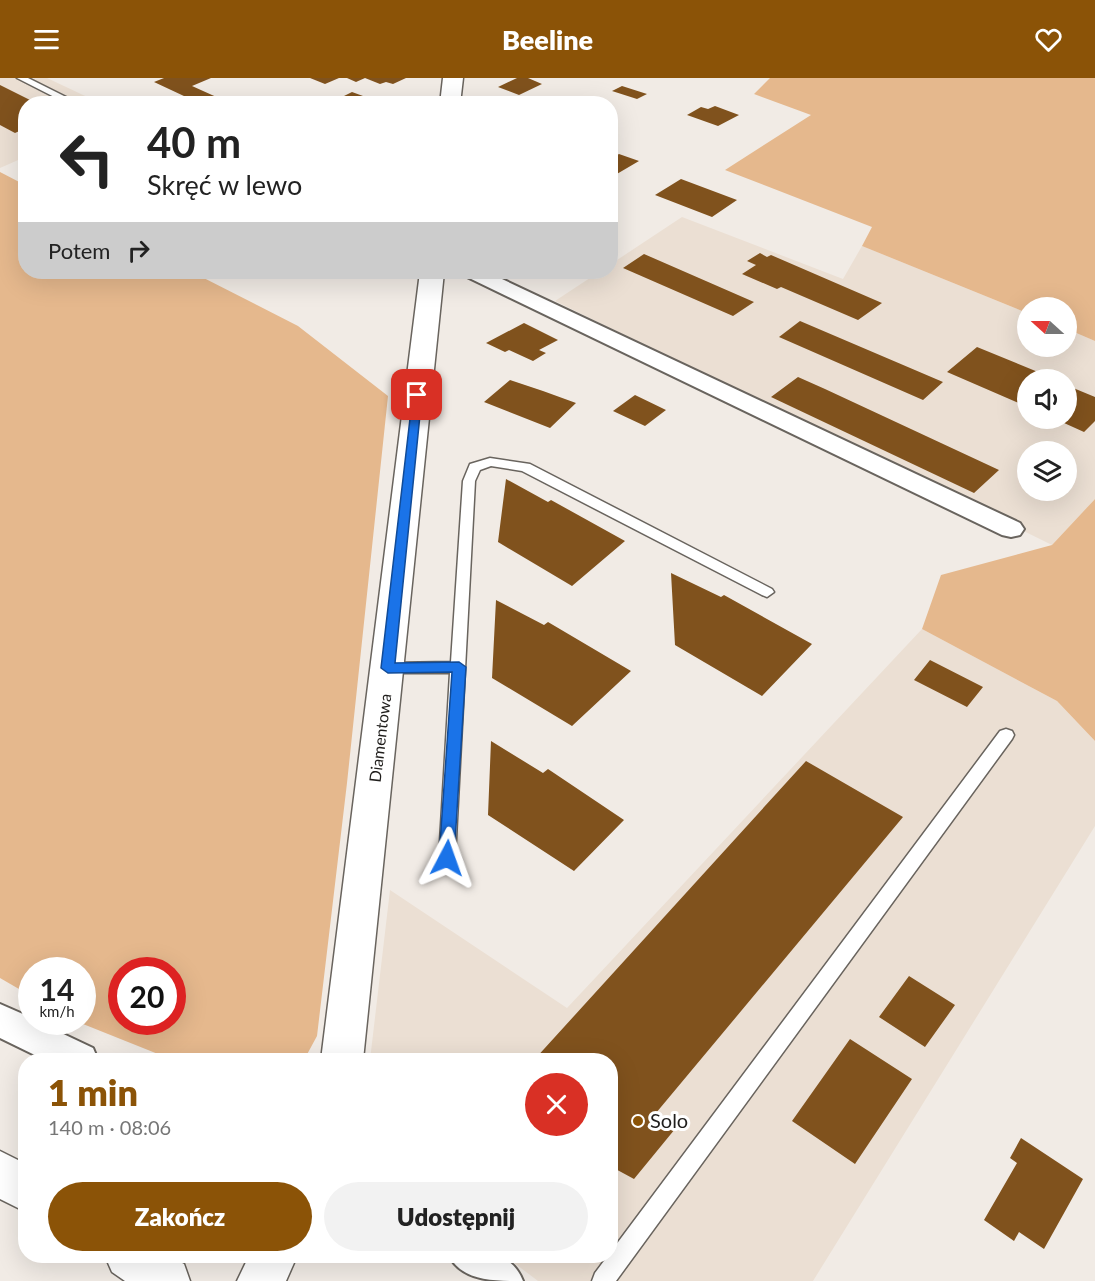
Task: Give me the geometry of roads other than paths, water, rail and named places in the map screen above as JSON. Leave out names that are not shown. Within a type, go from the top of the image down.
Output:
[{"type":"street","points":[[451,96],[453,78]]},
{"type":"street","name":"Diamentowa","points":[[343,1053],[431,279]]},
{"type":"street","points":[[487,279],[1011,529]]},
{"type":"street","points":[[0,1020],[66,1053]]},
{"type":"street","points":[[0,1173],[18,1185]]},
{"type":"street","points":[[139,1263],[167,1281]]},
{"type":"street","points":[[260,1281],[270,1263]]},
{"type":"street","points":[[479,1263],[503,1281]]},
{"type":"lane","points":[[21,78],[59,96]]},
{"type":"lane","points":[[447,858],[469,481],[475,467],[490,462],[525,467],[767,592]]},
{"type":"lane","points":[[388,668],[459,667]]},
{"type":"lane","points":[[618,1261],[1006,735]]},
{"type":"lane","points":[[603,1281],[616,1263]]},
{"type":"place","name":"Solo","points":[[638,1121]]}]
